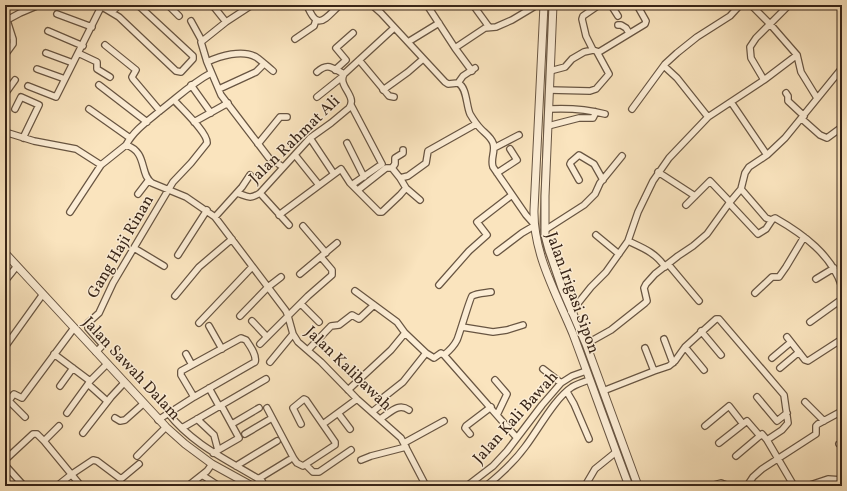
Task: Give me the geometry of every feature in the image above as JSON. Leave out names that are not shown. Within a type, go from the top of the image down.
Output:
[{"type":"street","points":[[5,55],[13,44],[13,39],[6,17],[39,5]]},
{"type":"street","points":[[28,86],[56,97],[73,63],[82,55],[83,46],[92,27],[105,8],[119,5]]},
{"type":"street","points":[[105,8],[176,71],[181,72],[193,59],[193,56],[138,5]]},
{"type":"street","points":[[168,5],[179,16]]},
{"type":"street","points":[[207,5],[214,7],[226,22]]},
{"type":"street","points":[[202,41],[226,22],[252,5]]},
{"type":"street","points":[[307,5],[311,16],[316,20],[321,21],[329,17],[340,5]]},
{"type":"street","points":[[372,5],[445,82],[448,84],[458,83],[462,86],[469,111],[476,124],[493,141],[494,148],[492,164],[534,225],[497,252]]},
{"type":"street","points":[[427,5],[455,48],[473,70],[463,76],[458,83]]},
{"type":"street","points":[[473,5],[489,27]]},
{"type":"street","points":[[455,48],[485,28],[496,27],[512,20],[537,5]]},
{"type":"street","name":"Jalan Irigasi Sipon","points":[[544,5],[534,225],[541,235],[571,312],[586,344],[638,486]]},
{"type":"street","name":"Jalan Irigasi Sipon","points":[[553,5],[546,173],[541,235],[551,281],[629,486]]},
{"type":"street","points":[[549,90],[586,92],[596,89],[609,74],[586,36],[582,19],[583,16],[599,5]]},
{"type":"street","points":[[611,5],[618,16]]},
{"type":"street","points":[[550,71],[565,67],[572,59],[584,52],[599,52],[646,23],[637,5]]},
{"type":"street","points":[[632,109],[664,66],[677,53],[697,37],[730,16],[740,5]]},
{"type":"street","points":[[751,5],[797,55],[801,72],[817,98]]},
{"type":"street","points":[[764,80],[751,58],[750,48],[756,38],[789,5]]},
{"type":"street","points":[[57,14],[92,27]]},
{"type":"street","points":[[295,39],[314,26],[316,20]]},
{"type":"street","points":[[190,21],[202,41],[201,45],[207,62],[219,89],[269,158],[283,167]]},
{"type":"street","points":[[408,42],[438,23]]},
{"type":"street","points":[[618,25],[624,26],[629,33]]},
{"type":"street","name":"Jalan Rahmat Ali","points":[[215,217],[237,194],[247,197],[260,193],[310,138],[331,124],[351,105],[351,99],[342,82],[343,75],[394,28]]},
{"type":"street","points":[[48,31],[83,46]]},
{"type":"street","points":[[335,70],[346,60],[336,48],[353,33]]},
{"type":"street","points":[[105,45],[136,70],[132,77],[133,79],[160,111]]},
{"type":"street","points":[[46,53],[73,63]]},
{"type":"street","points":[[207,62],[220,56],[239,54],[255,56],[274,71]]},
{"type":"street","points":[[82,55],[97,62],[97,69],[110,77]]},
{"type":"street","points":[[571,312],[590,287],[606,272],[628,241],[638,212],[658,172],[674,152],[708,117],[764,80],[797,55]]},
{"type":"street","points":[[383,90],[423,59]]},
{"type":"street","points":[[359,60],[383,90],[389,96],[394,97]]},
{"type":"street","points":[[219,89],[253,74],[264,64]]},
{"type":"street","points":[[317,72],[324,66],[328,66],[343,75],[317,98]]},
{"type":"street","points":[[664,66],[677,78],[708,117]]},
{"type":"street","points":[[586,344],[611,330],[643,305],[646,301],[644,288],[646,284],[666,265],[707,234],[729,202],[741,189],[745,173],[749,167],[767,155],[786,138],[842,68]]},
{"type":"street","points":[[37,69],[66,79]]},
{"type":"street","points":[[70,212],[101,165],[126,145],[130,138],[147,122],[191,85],[211,73]]},
{"type":"street","points":[[5,94],[15,80]]},
{"type":"street","points":[[99,84],[147,122]]},
{"type":"street","points":[[191,85],[211,113]]},
{"type":"street","points":[[786,93],[788,96],[788,101],[820,135],[827,138],[842,126]]},
{"type":"street","points":[[15,109],[22,97],[39,105],[23,138]]},
{"type":"street","points":[[174,100],[194,122],[228,103]]},
{"type":"street","points":[[731,102],[767,155]]},
{"type":"street","points":[[351,105],[382,162],[380,166],[352,184]]},
{"type":"street","points":[[549,109],[569,108],[605,114]]},
{"type":"street","points":[[89,109],[130,138]]},
{"type":"street","points":[[548,126],[579,118],[593,118],[596,112]]},
{"type":"street","points":[[258,144],[280,117],[287,117]]},
{"type":"street","name":"Gang Haji Rinan","points":[[96,352],[103,346],[103,344],[87,326],[88,323],[99,313],[113,283],[173,182],[192,163],[207,143],[207,139],[194,122]]},
{"type":"street","points":[[400,178],[408,176],[426,163],[428,151],[476,124]]},
{"type":"street","points":[[5,132],[36,142],[76,149],[101,165]]},
{"type":"street","points":[[494,148],[518,136]]},
{"type":"street","points":[[310,138],[318,147],[334,174]]},
{"type":"street","points":[[347,143],[364,177]]},
{"type":"street","points":[[126,145],[135,150],[140,156],[148,181],[138,194]]},
{"type":"street","points":[[497,173],[517,160],[510,149]]},
{"type":"street","points":[[392,168],[395,164],[396,158],[403,153],[403,150]]},
{"type":"street","points":[[295,155],[319,185]]},
{"type":"street","points":[[579,180],[570,164],[579,155],[594,164],[603,180]]},
{"type":"street","points":[[541,235],[582,207],[595,194],[603,180],[622,156]]},
{"type":"street","points":[[358,190],[387,167],[392,168],[406,188],[420,200]]},
{"type":"street","points":[[279,215],[341,169],[352,184],[379,212],[382,212],[406,188]]},
{"type":"street","points":[[658,172],[695,196]]},
{"type":"street","points":[[237,194],[250,176]]},
{"type":"street","name":"Jalan Kalibawah","points":[[148,181],[152,184],[186,197],[207,210],[215,217],[288,316],[293,334],[298,342],[321,362],[356,399],[395,432],[405,445],[426,486]]},
{"type":"street","points":[[686,205],[710,181],[758,234],[766,229],[772,220]]},
{"type":"street","points":[[741,189],[764,217],[772,220],[775,218],[786,224],[821,251],[838,274],[842,287]]},
{"type":"street","points":[[260,193],[289,225]]},
{"type":"street","points":[[439,285],[469,251],[487,235],[477,222],[512,195]]},
{"type":"street","points":[[178,254],[207,210]]},
{"type":"street","points":[[303,226],[326,253]]},
{"type":"street","points":[[596,235],[619,254]]},
{"type":"street","points":[[755,293],[772,277],[779,277],[804,237]]},
{"type":"street","points":[[175,296],[199,267],[232,239]]},
{"type":"street","points":[[628,241],[653,253],[699,301]]},
{"type":"street","points":[[300,274],[337,243]]},
{"type":"street","points":[[134,248],[164,266]]},
{"type":"street","name":"Jalan Sawah Dalam","points":[[5,253],[143,404],[163,416],[166,427],[185,444],[212,464],[252,486]]},
{"type":"street","points":[[260,344],[308,296],[332,275],[332,270],[321,257]]},
{"type":"street","points":[[5,281],[17,266]]},
{"type":"street","points":[[199,324],[252,267]]},
{"type":"street","points":[[816,279],[834,268]]},
{"type":"street","points":[[240,316],[268,287],[281,277]]},
{"type":"street","points":[[355,291],[396,322],[426,353],[434,358],[441,354],[444,355],[456,342],[470,298],[474,295],[491,292]]},
{"type":"street","points":[[5,347],[44,294]]},
{"type":"street","points":[[810,322],[842,299]]},
{"type":"street","points":[[301,304],[318,322]]},
{"type":"street","points":[[308,350],[329,328],[334,325],[339,325],[352,315],[360,319],[374,306]]},
{"type":"street","points":[[603,391],[669,366],[701,331],[716,319],[721,320],[791,403]]},
{"type":"street","points":[[252,321],[267,336]]},
{"type":"street","points":[[462,327],[493,332],[507,330],[523,325]]},
{"type":"street","points":[[209,326],[222,349]]},
{"type":"street","points":[[25,417],[7,401],[14,394],[22,398],[74,328]]},
{"type":"street","points":[[701,331],[720,356]]},
{"type":"street","points":[[348,390],[391,350],[405,333]]},
{"type":"street","points":[[270,362],[293,334]]},
{"type":"street","points":[[194,397],[180,373],[241,338],[244,338],[256,359],[255,362],[208,388],[194,397],[163,416],[182,428],[213,453],[236,466],[260,483],[289,460]]},
{"type":"street","points":[[664,339],[672,363]]},
{"type":"street","points":[[772,358],[789,340],[805,360],[808,361],[842,339]]},
{"type":"street","points":[[685,347],[704,370]]},
{"type":"street","points":[[645,348],[654,371]]},
{"type":"street","points":[[780,368],[799,352]]},
{"type":"street","points":[[372,412],[382,404],[384,397],[403,382],[426,353]]},
{"type":"street","points":[[54,354],[89,382],[107,401]]},
{"type":"street","points":[[186,354],[192,365]]},
{"type":"street","points":[[444,355],[517,438]]},
{"type":"street","points":[[68,413],[89,382],[107,364]]},
{"type":"street","points":[[60,386],[73,368]]},
{"type":"street","points":[[543,369],[561,384]]},
{"type":"street","name":"Jalan Kali Bawah","points":[[467,486],[493,466],[542,405],[561,384],[572,376],[586,371]]},
{"type":"street","points":[[182,428],[266,379]]},
{"type":"street","points":[[496,380],[507,394],[497,415]]},
{"type":"street","points":[[486,486],[505,471],[516,459],[566,392],[577,384],[589,380]]},
{"type":"street","points":[[83,433],[107,401],[124,383]]},
{"type":"street","points":[[208,388],[232,424],[239,438],[213,453]]},
{"type":"street","points":[[566,392],[574,404],[589,439]]},
{"type":"street","points":[[767,440],[787,426],[788,419],[784,395]]},
{"type":"street","points":[[757,397],[777,421],[787,413]]},
{"type":"street","points":[[267,408],[294,459],[300,465],[306,465],[335,445],[335,442],[308,401],[304,399],[293,408],[301,424]]},
{"type":"street","points":[[323,424],[356,399]]},
{"type":"street","points":[[805,402],[824,421]]},
{"type":"street","points":[[115,418],[124,420],[143,404]]},
{"type":"street","points":[[380,419],[400,406],[404,406],[409,410]]},
{"type":"street","points":[[705,426],[729,406],[743,424]]},
{"type":"street","points":[[470,434],[466,426],[491,407]]},
{"type":"street","points":[[232,424],[259,408]]},
{"type":"street","points":[[747,486],[753,477],[762,469],[816,434],[816,426],[842,411]]},
{"type":"street","points":[[338,413],[350,429]]},
{"type":"street","points":[[245,434],[272,418]]},
{"type":"street","points":[[198,419],[214,435],[218,450]]},
{"type":"street","points":[[361,460],[405,445],[444,421]]},
{"type":"street","points":[[719,443],[747,421],[760,436],[762,434],[767,440],[794,486]]},
{"type":"street","points":[[44,441],[59,426]]},
{"type":"street","points":[[136,456],[166,427]]},
{"type":"street","points":[[5,460],[33,434],[37,434],[81,486]]},
{"type":"street","points":[[736,456],[760,436]]},
{"type":"street","points":[[236,466],[278,441]]},
{"type":"street","points":[[306,465],[313,472],[319,472],[350,450]]},
{"type":"street","points":[[585,486],[596,469],[616,452]]},
{"type":"street","points":[[57,486],[91,461],[95,460],[120,479],[139,464]]},
{"type":"street","points":[[188,486],[207,471],[212,464]]},
{"type":"street","points":[[5,465],[24,486]]},
{"type":"street","points":[[202,475],[219,486]]},
{"type":"street","points":[[807,486],[828,479],[842,480]]},
{"type":"street","points":[[710,486],[721,483],[729,486]]},
{"type":"waterway","points":[[549,5],[540,228],[544,248],[558,287]]},
{"type":"waterway","points":[[560,291],[570,319]]},
{"type":"waterway","points":[[582,349],[606,408]]}]
